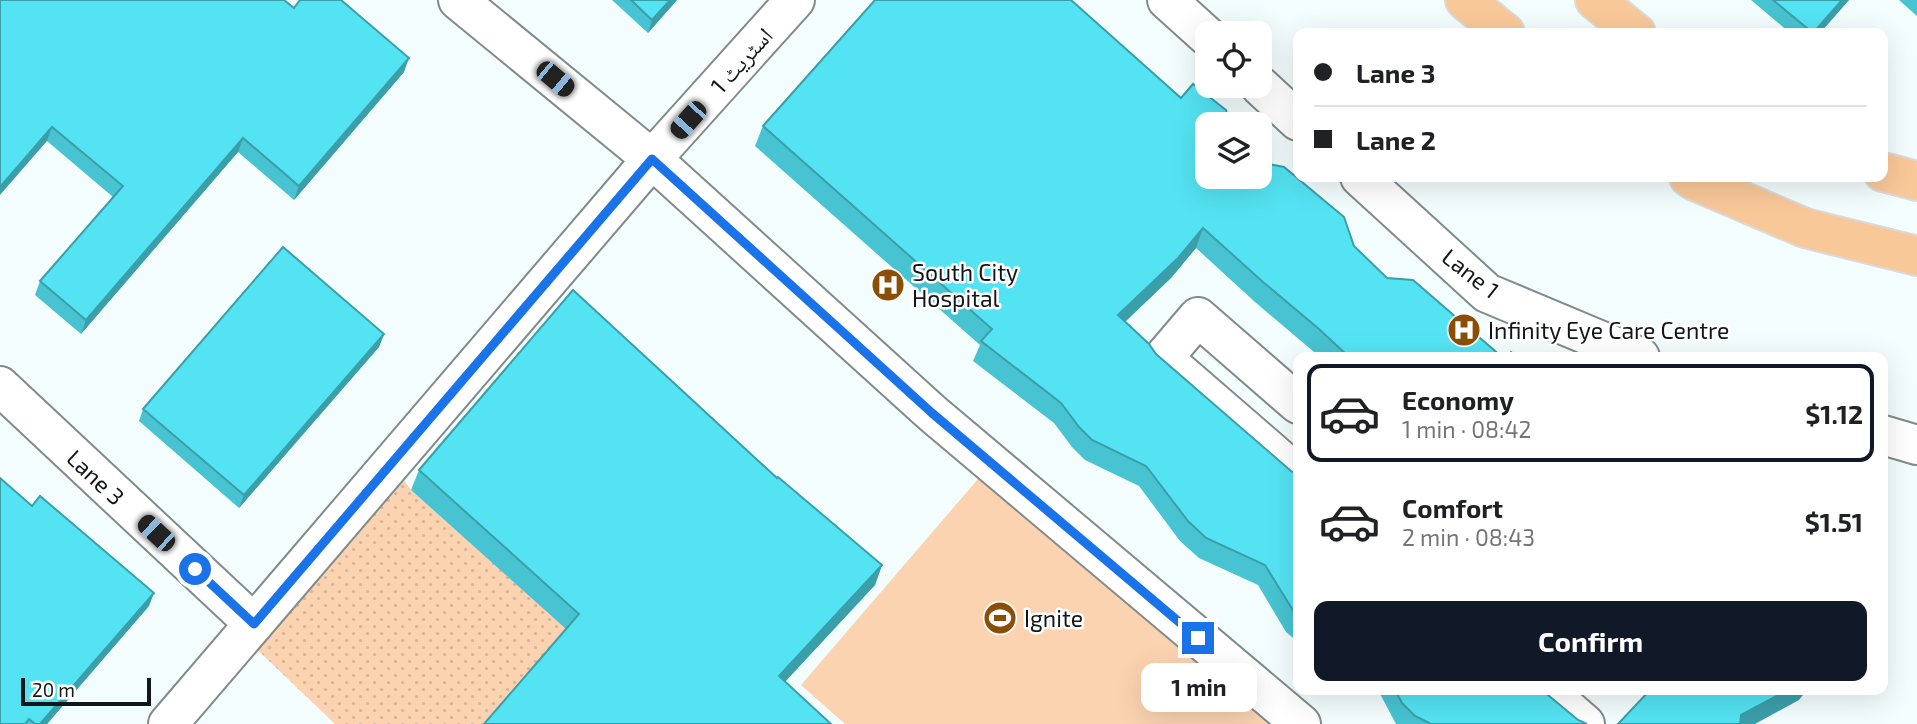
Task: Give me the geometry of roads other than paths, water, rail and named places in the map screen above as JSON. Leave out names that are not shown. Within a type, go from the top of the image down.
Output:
[{"type":"main road","points":[[1465,0],[1499,28]]},
{"type":"main road","points":[[1604,3],[1631,28]]},
{"type":"main road","points":[[1888,173],[1917,181]]},
{"type":"main road","points":[[1697,182],[1805,228],[1917,256]]},
{"type":"street","points":[[458,0],[652,159],[932,413],[1301,724]]},
{"type":"street","name":"اسٹریٹ 1","points":[[168,724],[652,159],[795,0]]},
{"type":"street","points":[[1167,0],[1195,25]]},
{"type":"street","points":[[1272,97],[1293,116]]},
{"type":"street","name":"Lane 1","points":[[1366,182],[1488,293],[1628,352]]},
{"type":"street","points":[[1293,400],[1198,317],[1163,358],[1293,471]]},
{"type":"street","name":"Lane 3","points":[[0,386],[254,624]]},
{"type":"street","points":[[1888,436],[1917,445]]},
{"type":"street","points":[[1552,695],[1586,724]]},
{"type":"place","name":"South City Hospital","points":[[888,285]]},
{"type":"place","name":"Infinity Eye Care Centre","points":[[1464,330]]},
{"type":"place","name":"Ignite","points":[[1000,618]]}]
